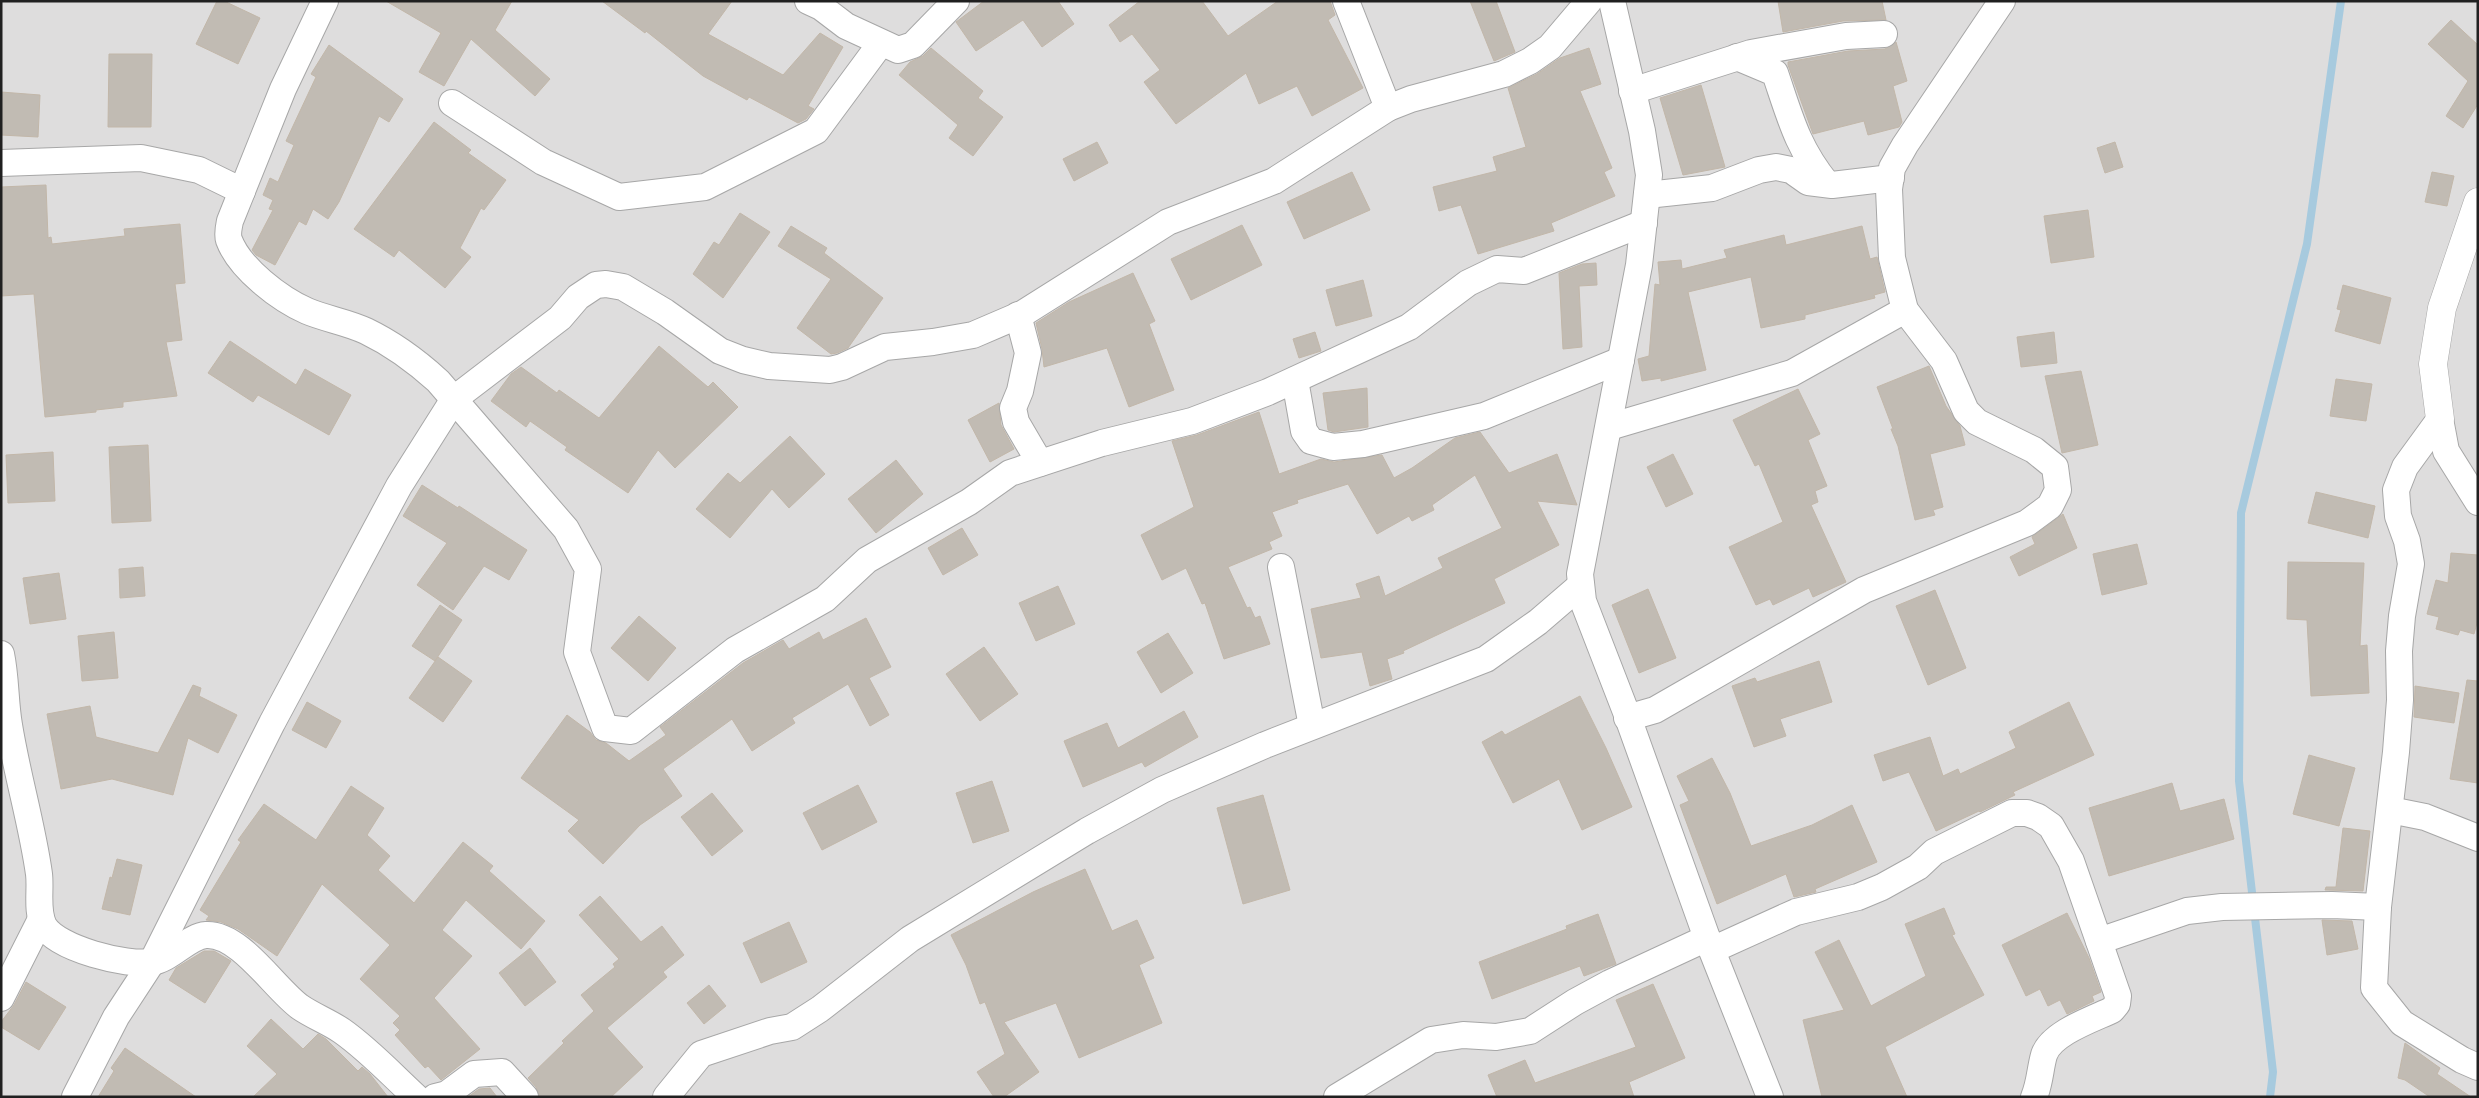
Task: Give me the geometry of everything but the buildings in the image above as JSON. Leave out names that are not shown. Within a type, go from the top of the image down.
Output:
[{"type":"street","points":[[325,1],[283,89],[230,221],[228,238],[236,252],[254,275],[282,297],[308,311],[364,330],[405,352],[438,381],[566,529],[588,569],[577,652],[605,728],[631,731],[735,650],[825,598],[867,560],[969,502],[1010,473],[1102,443],[1192,421],[1295,380],[1409,327],[1468,283],[1490,273],[1497,270],[1524,271],[1644,223]]},
{"type":"street","points":[[808,1],[821,7],[846,26],[898,50],[913,45],[956,1]]},
{"type":"street","points":[[1346,1],[1388,108]]},
{"type":"street","points":[[75,1097],[116,1017],[152,962],[316,639],[399,486],[454,399],[560,318],[578,297],[596,286],[606,284],[623,287],[720,351],[743,360],[769,366],[830,370],[842,367],[885,347],[933,342],[972,335],[1018,315],[1149,232],[1168,222],[1274,181],[1388,108],[1411,99],[1504,74],[1530,61],[1550,47],[1589,1]]},
{"type":"street","points":[[1612,1],[1649,174],[1644,223],[1621,360],[1580,574],[1583,601],[1628,718],[1709,944],[1770,1097]]},
{"type":"street","points":[[1628,718],[1654,710],[1671,702],[1864,590],[1992,539],[2027,523],[2050,506],[2058,490],[2056,467],[2034,450],[1977,422],[1966,411],[1944,361],[1904,310],[1892,258],[1892,168],[1905,145],[2002,1]]},
{"type":"street","points":[[1632,91],[1737,57],[1846,36],[1884,34]]},
{"type":"street","points":[[452,103],[543,162],[619,197],[705,187],[816,131],[881,43]]},
{"type":"street","points":[[1737,57],[1775,73],[1798,140],[1810,163],[1826,184]]},
{"type":"street","points":[[1,163],[80,161],[116,157],[141,158],[199,170],[242,191]]},
{"type":"street","points":[[1647,195],[1712,188],[1759,170],[1776,167],[1791,170],[1808,182],[1826,184],[1891,178]]},
{"type":"street","points":[[2478,202],[2442,308],[2433,364],[2446,451],[2478,502]]},
{"type":"street","points":[[1609,428],[1792,373],[1904,310]]},
{"type":"street","points":[[1018,315],[1028,353],[1020,391],[1013,408],[1016,422],[1040,463]]},
{"type":"street","points":[[1295,380],[1304,430],[1311,441],[1333,447],[1362,444],[1484,416],[1621,360]]},
{"type":"street","points":[[2440,419],[2405,467],[2396,490],[2398,516],[2407,541],[2411,564],[2402,616],[2399,651],[2400,700],[2390,810],[2378,907],[2374,988],[2402,1023],[2462,1060],[2478,1067]]},
{"type":"street","points":[[1281,567],[1312,726]]},
{"type":"street","points":[[666,1097],[701,1054],[770,1031],[792,1027],[820,1009],[910,939],[1087,831],[1162,790],[1312,726],[1486,659],[1518,637],[1581,585]]},
{"type":"street","points":[[1,654],[6,678],[5,724],[39,874],[41,919],[46,928],[57,938],[74,948],[130,962],[152,962],[172,954],[196,938],[206,935],[224,940],[242,950],[300,1007],[343,1032],[416,1097]]},
{"type":"street","points":[[2390,810],[2425,817],[2478,838]]},
{"type":"street","points":[[1338,1097],[1431,1040],[1463,1035],[1496,1037],[1530,1031],[1575,1002],[1610,983],[1796,912],[1858,897],[1882,887],[1918,867],[1934,852],[2012,813],[2027,813],[2038,816],[2051,826],[2060,840],[2071,861],[2118,996],[2117,1004],[2112,1010],[2060,1036],[2050,1044],[2044,1055],[2040,1083],[2034,1097]]},
{"type":"street","points":[[2099,941],[2187,910],[2222,907],[2332,905],[2378,907]]},
{"type":"street","points":[[1,998],[41,919]]},
{"type":"street","points":[[434,1097],[447,1094],[474,1074],[502,1072],[525,1097]]},
{"type":"shaded area","points":[[1,1],[2478,1],[2478,1097],[1,1097]]},
{"type":"waterway","points":[[2270,1097],[2273,1072],[2239,781],[2241,513],[2307,244],[2341,1]]}]
